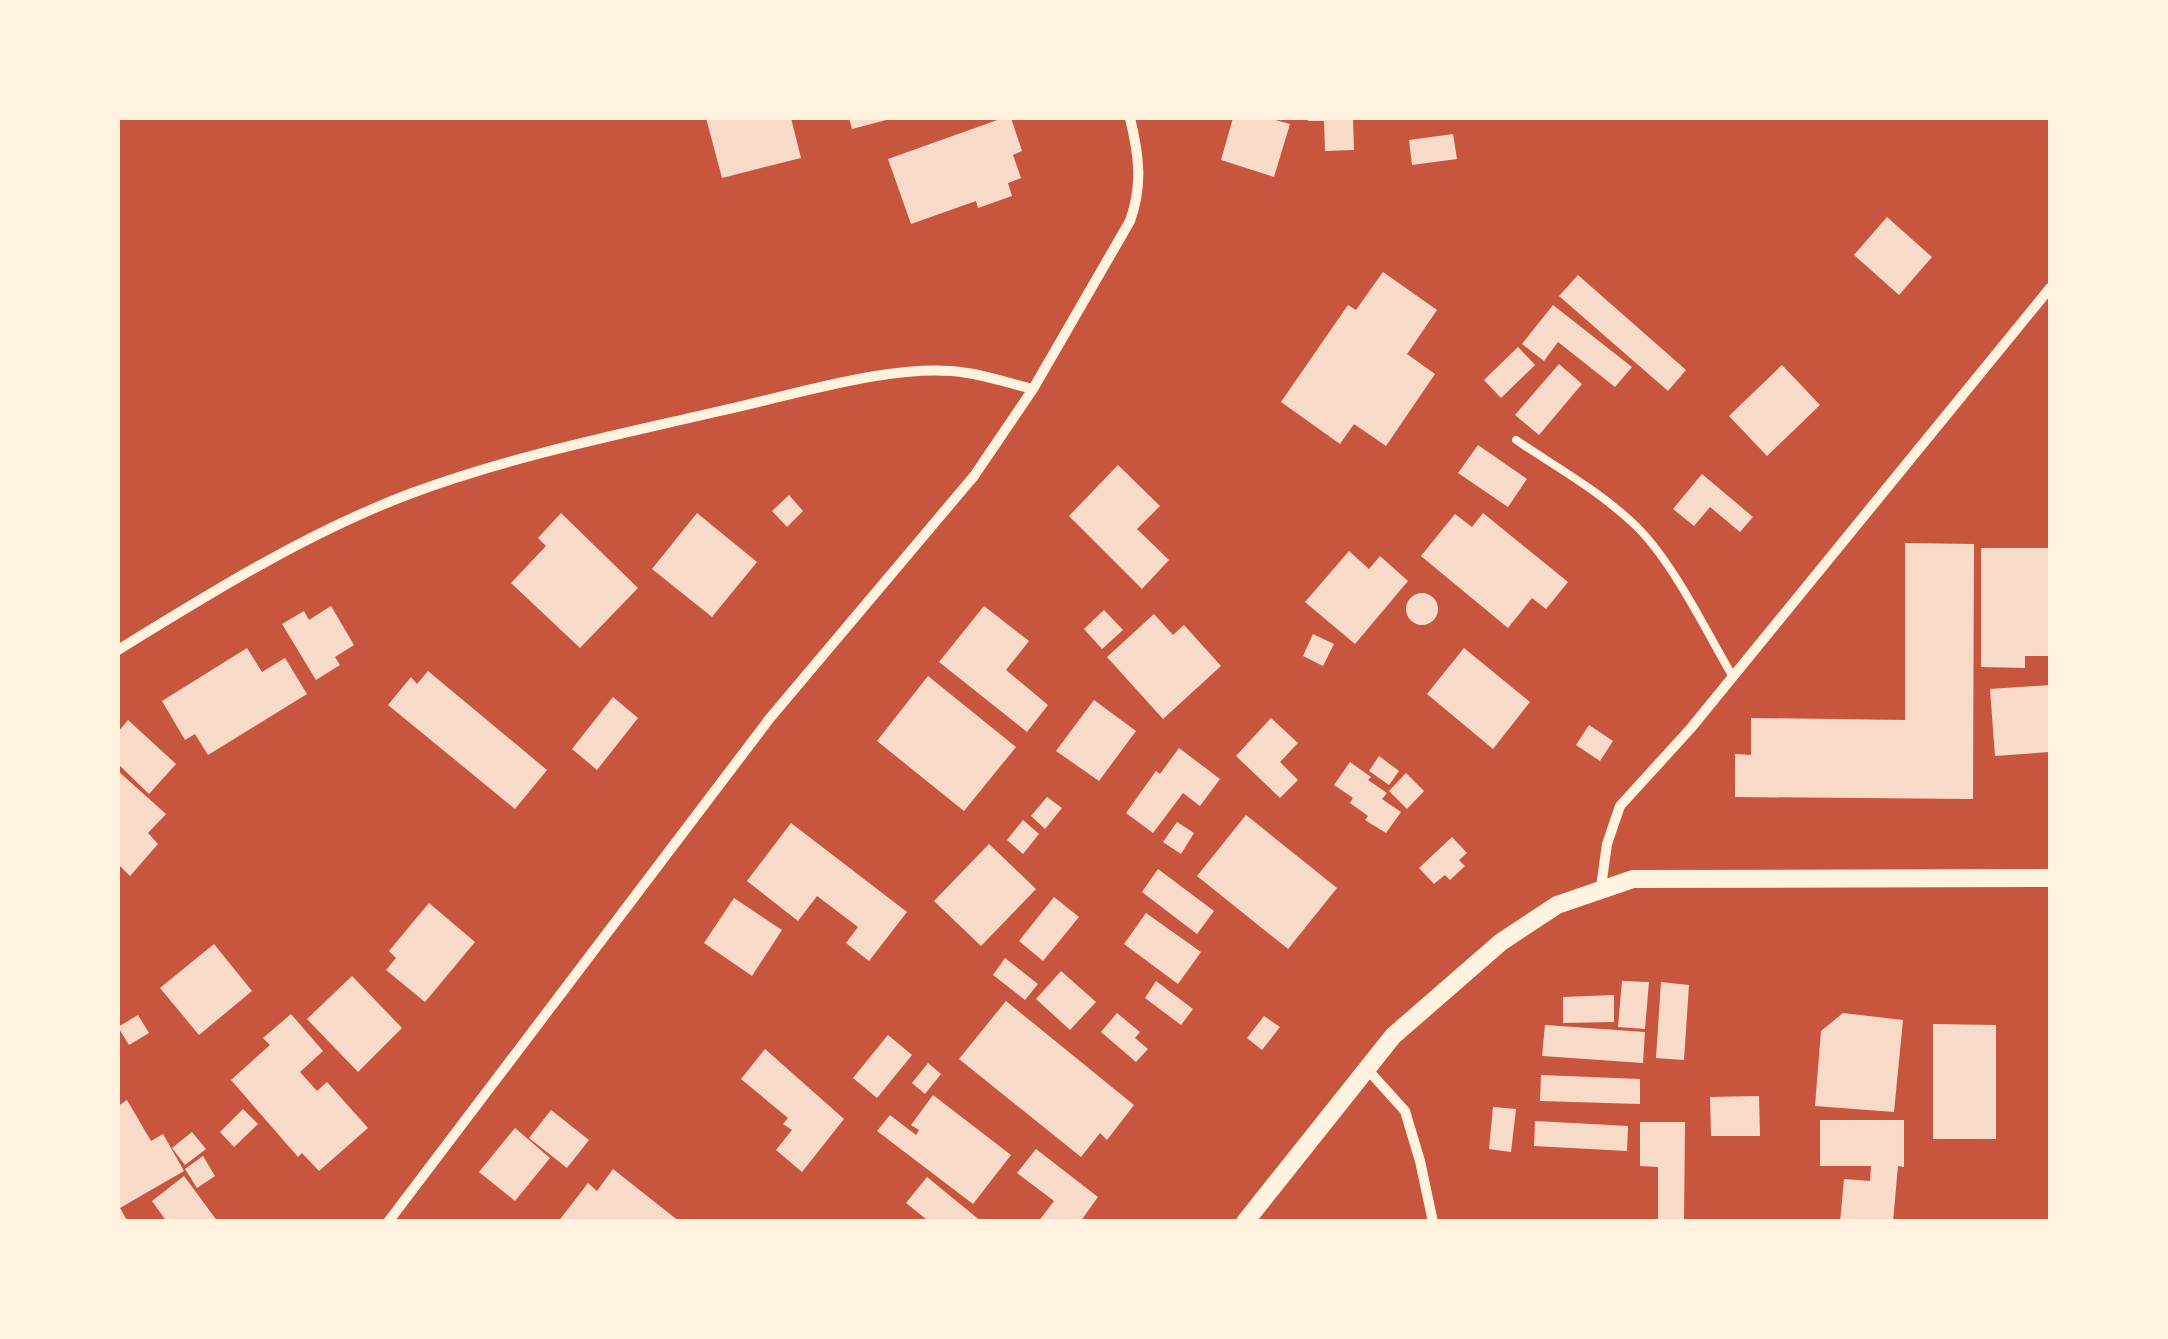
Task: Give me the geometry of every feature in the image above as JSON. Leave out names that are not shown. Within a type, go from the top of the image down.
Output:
[{"type":"street","points":[[388,1222],[770,718],[974,476],[1033,389],[1130,221],[1138,198],[1138,152],[1130,118]]},
{"type":"street","points":[[1601,888],[1607,844],[1620,806],[1733,676],[2050,288]]},
{"type":"street","points":[[118,650],[294,547],[395,501],[573,444],[861,380],[922,372],[965,372],[1033,389]]},
{"type":"street","points":[[1245,1222],[1406,1024],[1501,942],[1557,905],[1633,878],[2050,878]]},
{"type":"street","points":[[1368,1070],[1404,1111],[1433,1222]]},
{"type":"lane","points":[[1516,440],[1610,504],[1638,528],[1659,553],[1733,676]]},
{"type":"building","points":[[706,118],[791,118],[801,158],[722,178]]},
{"type":"building","points":[[849,118],[890,118],[890,119],[852,129]]},
{"type":"building","points":[[1011,118],[1022,151],[1013,155],[1021,178],[1008,183],[1012,196],[978,208],[976,201],[911,224],[888,159]]},
{"type":"building","points":[[1233,118],[1268,118],[1290,124],[1274,177],[1221,160]]},
{"type":"building","points":[[1308,118],[1353,118],[1354,150],[1325,151],[1324,121]]},
{"type":"building","points":[[1453,134],[1457,159],[1412,165],[1409,140]]},
{"type":"building","points":[[1887,217],[1932,257],[1899,295],[1854,255]]},
{"type":"building","points":[[1383,272],[1437,310],[1407,354],[1435,374],[1386,446],[1354,424],[1340,444],[1281,402],[1348,305],[1356,310]]},
{"type":"building","points":[[1578,275],[1686,370],[1668,391],[1559,296]]},
{"type":"building","points":[[1553,305],[1632,367],[1615,387],[1558,342],[1544,361],[1522,344]]},
{"type":"building","points":[[1518,347],[1535,365],[1501,398],[1484,380]]},
{"type":"building","points":[[1559,364],[1582,384],[1539,435],[1515,415]]},
{"type":"building","points":[[1782,365],[1820,405],[1767,456],[1729,416]]},
{"type":"building","points":[[1478,445],[1527,479],[1508,507],[1458,473]]},
{"type":"building","points":[[1118,465],[1160,506],[1137,529],[1169,560],[1142,589],[1069,516]]},
{"type":"building","points":[[1702,474],[1753,517],[1740,532],[1710,507],[1694,526],[1673,509]]},
{"type":"building","points":[[789,495],[803,511],[787,527],[772,511]]},
{"type":"building","points":[[561,513],[638,588],[580,648],[511,583],[546,546],[538,538]]},
{"type":"building","points":[[697,513],[757,562],[712,617],[652,569]]},
{"type":"building","points":[[1483,513],[1568,582],[1546,609],[1532,598],[1508,628],[1421,556],[1455,514],[1472,527]]},
{"type":"building","points":[[1905,543],[1974,544],[1973,799],[1735,797],[1735,754],[1751,755],[1751,718],[1905,720]]},
{"type":"building","points":[[1981,548],[2050,548],[2050,656],[2025,656],[2025,668],[1981,667]]},
{"type":"building","points":[[1349,551],[1369,569],[1380,556],[1408,581],[1355,644],[1305,602]]},
{"type":"building","points":[[1422,593],[1433,598],[1438,609],[1433,620],[1422,625],[1411,620],[1406,609],[1411,598]]},
{"type":"building","points":[[331,606],[354,645],[335,657],[340,665],[316,680],[282,624],[304,611],[309,620]]},
{"type":"building","points":[[984,606],[1029,641],[1006,670],[1048,705],[1027,732],[939,662]]},
{"type":"building","points":[[1104,610],[1123,630],[1102,649],[1084,629]]},
{"type":"building","points":[[1154,614],[1173,635],[1184,625],[1221,666],[1163,719],[1107,657]]},
{"type":"building","points":[[1313,634],[1334,644],[1323,666],[1303,656]]},
{"type":"building","points":[[247,648],[262,672],[285,658],[307,694],[208,755],[195,734],[185,740],[162,701]]},
{"type":"building","points":[[1464,648],[1530,702],[1493,749],[1427,694]]},
{"type":"building","points":[[428,671],[547,770],[515,809],[388,705],[411,677],[417,684]]},
{"type":"building","points":[[928,676],[1016,747],[964,811],[877,741]]},
{"type":"building","points":[[2050,685],[2050,752],[1995,756],[1990,689]]},
{"type":"building","points":[[613,697],[638,718],[597,770],[572,749]]},
{"type":"building","points":[[1094,700],[1136,731],[1099,781],[1056,751]]},
{"type":"building","points":[[1271,718],[1298,743],[1280,762],[1298,780],[1280,798],[1236,756]]},
{"type":"building","points":[[128,720],[176,764],[149,794],[118,764],[118,732]]},
{"type":"building","points":[[1589,725],[1613,741],[1600,761],[1576,745]]},
{"type":"building","points":[[1179,748],[1220,779],[1200,806],[1183,793],[1153,833],[1126,813],[1156,771],[1160,774]]},
{"type":"building","points":[[1379,756],[1399,771],[1389,785],[1369,771]]},
{"type":"building","points":[[1350,762],[1387,793],[1382,799],[1401,812],[1386,833],[1365,820],[1368,816],[1350,803],[1353,798],[1334,785]]},
{"type":"building","points":[[118,771],[166,814],[148,833],[158,844],[130,876],[118,864]]},
{"type":"building","points":[[1406,773],[1424,791],[1407,809],[1389,791]]},
{"type":"building","points":[[1047,797],[1062,808],[1045,829],[1031,816]]},
{"type":"building","points":[[1246,815],[1337,888],[1288,949],[1197,876]]},
{"type":"building","points":[[1023,820],[1039,834],[1023,854],[1007,840]]},
{"type":"building","points":[[1177,822],[1194,833],[1181,854],[1163,842]]},
{"type":"building","points":[[791,823],[907,912],[869,961],[846,943],[858,927],[817,896],[798,921],[747,881]]},
{"type":"building","points":[[1452,837],[1467,853],[1459,860],[1465,866],[1450,880],[1445,875],[1434,884],[1419,868]]},
{"type":"building","points":[[989,844],[1036,889],[981,946],[934,901]]},
{"type":"building","points":[[1158,869],[1214,911],[1197,934],[1142,892]]},
{"type":"building","points":[[1054,897],[1079,917],[1043,961],[1019,941]]},
{"type":"building","points":[[734,898],[782,930],[752,976],[704,943]]},
{"type":"building","points":[[429,903],[475,942],[425,1002],[386,970],[396,958],[389,951]]},
{"type":"building","points":[[1146,913],[1201,952],[1178,984],[1124,944]]},
{"type":"building","points":[[214,944],[252,991],[199,1035],[160,988]]},
{"type":"building","points":[[1005,958],[1038,984],[1025,1000],[993,975]]},
{"type":"building","points":[[1061,971],[1096,1002],[1070,1030],[1036,999]]},
{"type":"building","points":[[352,976],[402,1028],[358,1072],[307,1019]]},
{"type":"building","points":[[1156,981],[1193,1009],[1181,1025],[1145,998]]},
{"type":"building","points":[[1622,981],[1649,982],[1645,1029],[1618,1027]]},
{"type":"building","points":[[1661,982],[1689,985],[1684,1060],[1656,1058]]},
{"type":"building","points":[[1614,995],[1614,1022],[1563,1023],[1563,997]]},
{"type":"building","points":[[1006,1001],[1134,1105],[1107,1140],[1100,1133],[1081,1157],[959,1059]]},
{"type":"building","points":[[1117,1013],[1140,1032],[1135,1038],[1148,1049],[1136,1062],[1101,1032]]},
{"type":"building","points":[[1843,1013],[1903,1020],[1894,1112],[1815,1106],[1821,1031]]},
{"type":"building","points":[[291,1014],[323,1051],[300,1072],[317,1091],[327,1082],[368,1128],[319,1171],[302,1153],[298,1157],[231,1080],[270,1045],[263,1038]]},
{"type":"building","points":[[138,1015],[149,1033],[129,1045],[118,1027]]},
{"type":"building","points":[[1264,1016],[1280,1027],[1262,1050],[1247,1038]]},
{"type":"building","points":[[1933,1024],[1996,1025],[1996,1139],[1933,1139]]},
{"type":"building","points":[[1545,1025],[1645,1032],[1643,1063],[1542,1056]]},
{"type":"building","points":[[888,1035],[912,1055],[877,1098],[853,1078]]},
{"type":"building","points":[[765,1049],[844,1119],[802,1172],[776,1150],[792,1130],[783,1124],[788,1118],[741,1079]]},
{"type":"building","points":[[928,1063],[941,1074],[925,1094],[912,1083]]},
{"type":"building","points":[[1541,1075],[1640,1079],[1640,1104],[1540,1101]]},
{"type":"building","points":[[933,1095],[1011,1155],[973,1204],[877,1131],[890,1115],[916,1135],[919,1130],[911,1125]]},
{"type":"building","points":[[1759,1096],[1760,1136],[1711,1136],[1710,1097]]},
{"type":"building","points":[[127,1100],[151,1141],[163,1134],[184,1171],[120,1208],[128,1222],[118,1222],[118,1106]]},
{"type":"building","points":[[1493,1107],[1516,1109],[1511,1152],[1489,1149]]},
{"type":"building","points":[[243,1109],[258,1124],[234,1147],[220,1132]]},
{"type":"building","points":[[551,1110],[589,1140],[567,1168],[529,1138]]},
{"type":"building","points":[[1820,1120],[1904,1120],[1904,1167],[1898,1166],[1893,1222],[1840,1222],[1844,1179],[1870,1181],[1871,1166],[1820,1166]]},
{"type":"building","points":[[1535,1121],[1628,1126],[1627,1151],[1534,1146]]},
{"type":"building","points":[[1640,1122],[1685,1122],[1684,1222],[1658,1222],[1658,1167],[1640,1166]]},
{"type":"building","points":[[515,1128],[550,1158],[515,1201],[479,1172]]},
{"type":"building","points":[[192,1132],[206,1149],[185,1165],[172,1148]]},
{"type":"building","points":[[1036,1149],[1098,1197],[1080,1222],[1038,1222],[1054,1201],[1017,1173]]},
{"type":"building","points":[[203,1156],[215,1176],[197,1188],[185,1169]]},
{"type":"building","points":[[613,1169],[680,1222],[558,1222],[588,1183],[597,1191]]},
{"type":"building","points":[[184,1176],[218,1222],[167,1222],[152,1201]]},
{"type":"building","points":[[927,1177],[982,1222],[924,1222],[926,1219],[906,1203]]}]
